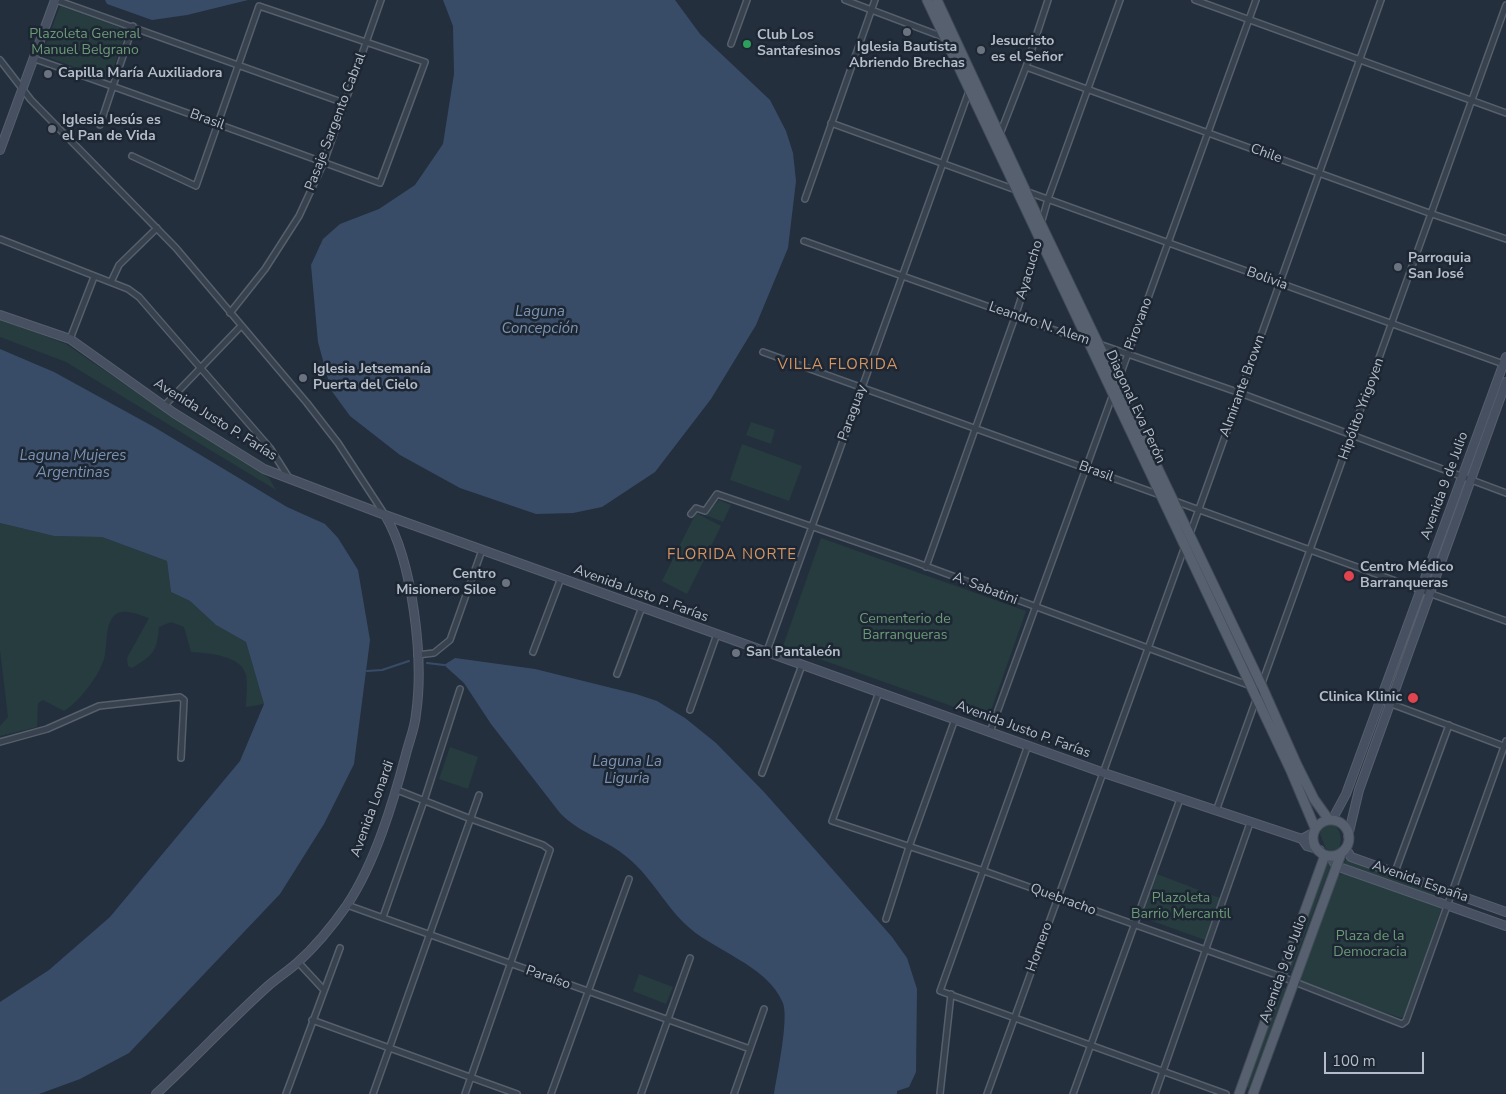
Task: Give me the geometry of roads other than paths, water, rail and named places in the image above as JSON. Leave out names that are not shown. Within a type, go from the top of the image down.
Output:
[{"type":"main road","name":"Diagonal Eva Perón","points":[[927,0],[1186,546],[1314,799],[1331,820]]},
{"type":"main road","name":"Diagonal Eva Perón","points":[[937,0],[1028,192],[1041,224],[1190,535],[1256,685],[1257,698],[1291,771],[1314,830]]},
{"type":"main road","points":[[1331,820],[1343,825],[1348,836],[1343,851],[1325,854],[1314,830],[1320,823],[1331,820]]},
{"type":"main road","name":"Avenida 9 de Julio","points":[[1253,1094],[1343,851]]},
{"type":"main road","name":"Avenida 9 de Julio","points":[[1239,1094],[1325,854]]},
{"type":"street","points":[[0,150],[55,0],[133,26],[344,103]]},
{"type":"street","name":"Pasaje Sargento Cabral","points":[[230,312],[264,269],[299,216],[324,162],[381,0]]},
{"type":"street","points":[[731,44],[748,0]]},
{"type":"street","points":[[845,0],[944,37]]},
{"type":"street","points":[[805,199],[875,0]]},
{"type":"street","points":[[1000,134],[1026,67],[1048,0]]},
{"type":"street","name":"Ayacucho","points":[[926,567],[1015,317],[1040,240],[1041,224],[1048,199],[1120,0]]},
{"type":"street","points":[[1195,0],[1506,114]]},
{"type":"street","name":"Pirovano","points":[[990,732],[1129,354],[1256,0]]},
{"type":"street","name":"Almirante Brown","points":[[1104,773],[1381,0]]},
{"type":"street","name":"Hipólito Yrigoyen","points":[[1256,685],[1311,550],[1506,5]]},
{"type":"street","points":[[132,156],[196,186],[259,6],[366,43]]},
{"type":"street","points":[[100,125],[133,26]]},
{"type":"street","name":"Brasil","points":[[34,59],[380,183],[425,62],[366,43]]},
{"type":"street","points":[[0,60],[30,100],[157,228],[242,326],[338,443],[385,515]]},
{"type":"street","name":"Chile","points":[[1026,67],[1506,239]]},
{"type":"street","name":"Paraguay","points":[[767,651],[969,90]]},
{"type":"street","points":[[831,123],[1017,191]]},
{"type":"street","name":"Bolivia","points":[[1028,192],[1392,325],[1505,362]]},
{"type":"street","points":[[111,282],[119,266],[157,228]]},
{"type":"street","points":[[0,239],[94,277],[128,288],[139,297],[270,448],[289,478]]},
{"type":"street","name":"Leandro N. Alem","points":[[804,241],[1089,343],[1100,344],[1240,393],[1506,494]]},
{"type":"street","points":[[70,339],[94,277]]},
{"type":"street","name":"Avenida Justo P. Farías","points":[[0,315],[70,339],[164,406],[264,469],[385,515],[1028,746],[1215,812],[1302,839],[1307,846],[1325,854]]},
{"type":"street","points":[[164,406],[242,326]]},
{"type":"street","name":"Brasil","points":[[763,352],[1506,621]]},
{"type":"street","name":"Avenida 9 de Julio","points":[[1467,480],[1505,362]]},
{"type":"street","name":"Avenida 9 de Julio","points":[[1348,836],[1359,790],[1390,704],[1426,592],[1467,480],[1506,382]]},
{"type":"street","name":"A. Sabatini","points":[[691,514],[696,508],[705,511],[717,494],[926,567],[1148,650],[1256,685]]},
{"type":"street","name":"Avenida Lonardi","points":[[156,1094],[268,986],[298,962],[347,905],[374,851],[396,790],[416,716],[419,690],[417,655],[404,565],[392,528],[385,515]]},
{"type":"street","points":[[417,655],[434,653],[450,640],[482,550]]},
{"type":"street","points":[[534,652],[561,578]]},
{"type":"street","name":"Avenida 9 de Julio","points":[[1331,820],[1346,794],[1381,700],[1426,592]]},
{"type":"street","points":[[616,674],[642,607]]},
{"type":"street","points":[[690,710],[717,634]]},
{"type":"street","points":[[762,773],[802,665]]},
{"type":"street","points":[[382,917],[424,801],[460,689]]},
{"type":"street","name":"Quebracho","points":[[879,692],[832,821],[984,871],[1058,899],[1282,977],[1399,1024],[1405,1023],[1446,904]]},
{"type":"street","points":[[0,742],[47,729],[99,706],[180,698],[184,700],[181,758]]},
{"type":"street","points":[[1215,812],[1257,698]]},
{"type":"street","points":[[1381,700],[1505,744],[1446,904]]},
{"type":"street","points":[[886,920],[909,846],[955,719]]},
{"type":"street","points":[[1395,872],[1449,725]]},
{"type":"street","points":[[1028,746],[940,991],[1164,1070],[1226,1094]]},
{"type":"street","name":"Hornero","points":[[988,1094],[1104,773]]},
{"type":"street","points":[[396,790],[471,820],[543,845],[550,850],[465,1094]]},
{"type":"street","points":[[372,1094],[479,795]]},
{"type":"street","points":[[1073,1094],[1132,925],[1180,799]]},
{"type":"street","points":[[1155,1094],[1207,951],[1250,823]]},
{"type":"street","points":[[1302,839],[1314,830]]},
{"type":"street","name":"Avenida España","points":[[1343,851],[1351,857],[1506,911]]},
{"type":"street","points":[[1325,854],[1336,866]]},
{"type":"street","name":"Avenida España","points":[[1336,866],[1503,925]]},
{"type":"street","points":[[551,1094],[629,879]]},
{"type":"street","name":"Paraíso","points":[[347,905],[510,965],[750,1049]]},
{"type":"street","points":[[1503,925],[1506,911]]},
{"type":"street","points":[[286,1094],[323,989],[340,948]]},
{"type":"street","points":[[641,1094],[690,958]]},
{"type":"street","points":[[298,962],[323,989]]},
{"type":"street","points":[[940,1094],[951,994]]},
{"type":"street","points":[[734,1094],[764,1009]]},
{"type":"street","points":[[312,1020],[517,1094]]},
{"type":"water","points":[[105,0],[248,0],[187,15],[152,20],[107,4]]},
{"type":"water","name":"Laguna Concepción","points":[[443,0],[675,0],[700,34],[770,100],[786,131],[793,153],[796,181],[788,248],[756,325],[711,399],[655,472],[602,507],[573,513],[536,514],[460,488],[400,455],[350,416],[331,390],[318,342],[311,265],[323,239],[340,224],[379,209],[415,185],[443,144],[454,74],[453,26]]},
{"type":"water","name":"Laguna Mujeres Argentinas","points":[[0,349],[54,372],[154,427],[287,507],[325,524],[338,538],[358,570],[370,640],[354,764],[324,824],[280,894],[129,1053],[80,1079],[39,1094],[0,1094],[0,1002],[49,970],[110,917],[240,761],[264,704],[246,642],[216,625],[190,601],[171,592],[167,561],[102,537],[54,536],[0,523]]},
{"type":"water","name":"Laguna La Liguria","points":[[455,658],[535,669],[636,694],[657,701],[685,718],[716,743],[764,792],[892,937],[907,958],[917,989],[916,1072],[909,1087],[897,1091],[897,1094],[774,1094],[785,1022],[783,1003],[775,990],[765,978],[752,968],[709,942],[684,923],[632,861],[615,848],[575,826],[560,813],[491,724],[464,683],[444,665]]},
{"type":"waterway","points":[[367,671],[382,670],[409,661]]},
{"type":"waterway","points":[[427,663],[444,665]]},
{"type":"place","name":"Iglesia Bautista Abriendo Brechas","points":[[907,32]]},
{"type":"place","name":"Club Los Santafesinos","points":[[747,44]]},
{"type":"place","name":"Jesucristo es el Señor","points":[[981,50]]},
{"type":"place","name":"Capilla María Auxiliadora","points":[[48,74]]},
{"type":"place","name":"Iglesia Jesús es el Pan de Vida","points":[[52,129]]},
{"type":"place","name":"Parroquia San José","points":[[1398,267]]},
{"type":"place","name":"Iglesia Jetsemanía Puerta del Cielo","points":[[303,378]]},
{"type":"place","name":"Centro Médico Barranqueras","points":[[1349,576]]},
{"type":"place","name":"Centro Misionero Siloe","points":[[506,583]]},
{"type":"place","name":"San Pantaleón","points":[[736,653]]},
{"type":"place","name":"Clinica Klinic","points":[[1413,698]]},
{"type":"district","name":"VILLA FLORIDA","points":[[838,365]]},
{"type":"district","name":"FLORIDA NORTE","points":[[732,555]]},
{"type":"park label","name":"Plazoleta General Manuel Belgrano","points":[[85,43]]},
{"type":"park label","name":"Cementerio de Barranqueras","points":[[905,628]]},
{"type":"park label","name":"Plazoleta Barrio Mercantil","points":[[1181,908]]},
{"type":"park label","name":"Plaza de la Democracia","points":[[1370,946]]}]
